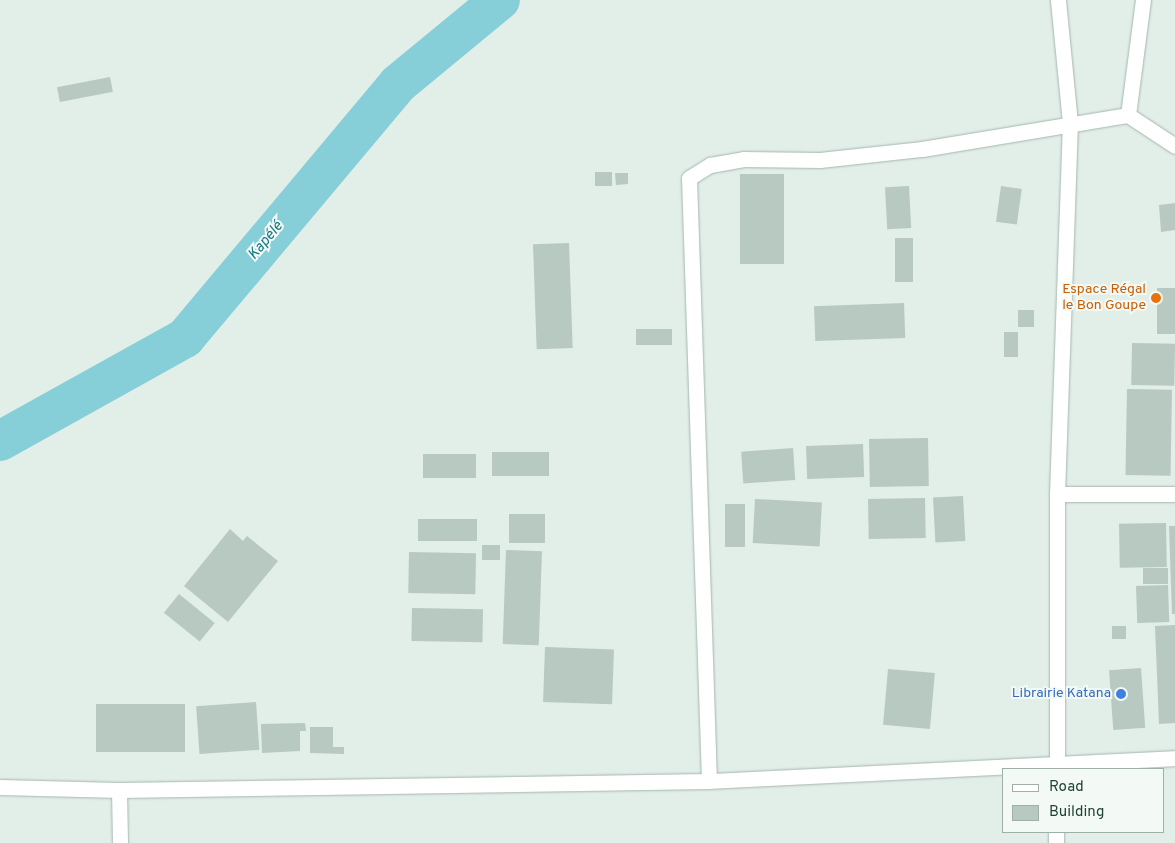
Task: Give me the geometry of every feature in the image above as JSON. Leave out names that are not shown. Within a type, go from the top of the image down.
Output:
[{"type":"street","points":[[1057,766],[1057,494],[1070,123],[1058,0]]},
{"type":"street","points":[[1128,115],[1143,0]]},
{"type":"street","points":[[709,781],[690,178],[710,165],[743,159],[820,160],[922,149],[1070,123],[1128,115],[1175,146]]},
{"type":"street","points":[[1057,494],[1175,494]]},
{"type":"street","points":[[1011,768],[1175,758]]},
{"type":"street","points":[[0,787],[119,790],[709,781],[1002,768]]},
{"type":"street","points":[[119,790],[120,843]]},
{"type":"building","points":[[110,77],[113,92],[60,102],[57,87]]},
{"type":"building","points":[[595,172],[612,172],[612,186],[595,186]]},
{"type":"building","points":[[615,173],[628,173],[628,184],[616,185]]},
{"type":"building","points":[[740,174],[784,174],[784,264],[740,264]]},
{"type":"building","points":[[909,186],[911,228],[887,229],[885,187]]},
{"type":"building","points":[[1001,186],[1022,189],[1017,225],[996,222]]},
{"type":"building","points":[[1175,203],[1175,230],[1161,232],[1159,205]]},
{"type":"building","points":[[895,238],[913,238],[913,282],[895,282]]},
{"type":"building","points":[[569,243],[573,348],[537,349],[533,244]]},
{"type":"building","points":[[1157,288],[1175,288],[1175,334],[1157,334]]},
{"type":"building","points":[[904,303],[905,338],[815,341],[814,306]]},
{"type":"building","points":[[1018,310],[1034,310],[1034,327],[1018,327]]},
{"type":"building","points":[[636,329],[672,329],[672,345],[636,345]]},
{"type":"building","points":[[1004,332],[1018,332],[1018,357],[1004,357]]},
{"type":"building","points":[[1132,343],[1175,344],[1174,386],[1131,385]]},
{"type":"building","points":[[1127,389],[1172,390],[1170,476],[1125,475]]},
{"type":"building","points":[[928,438],[929,486],[870,487],[869,439]]},
{"type":"building","points":[[863,444],[864,477],[807,479],[806,446]]},
{"type":"building","points":[[793,448],[795,480],[743,484],[741,452]]},
{"type":"building","points":[[492,452],[549,452],[549,476],[492,476]]},
{"type":"building","points":[[423,454],[476,454],[476,478],[423,478]]},
{"type":"building","points":[[963,496],[965,541],[935,543],[933,498]]},
{"type":"building","points":[[925,498],[926,538],[869,539],[868,499]]},
{"type":"building","points":[[755,499],[822,503],[820,546],[753,543]]},
{"type":"building","points":[[725,504],[745,504],[745,547],[725,547]]},
{"type":"building","points":[[509,514],[545,514],[545,543],[509,543]]},
{"type":"building","points":[[418,519],[477,519],[477,541],[418,541]]},
{"type":"building","points":[[1166,523],[1167,567],[1120,568],[1119,524]]},
{"type":"building","points":[[1169,526],[1175,526],[1175,614],[1172,614]]},
{"type":"building","points":[[230,529],[243,541],[247,536],[278,561],[228,622],[184,586]]},
{"type":"building","points":[[482,545],[500,545],[500,560],[482,560]]},
{"type":"building","points":[[506,550],[542,551],[539,645],[503,644]]},
{"type":"building","points":[[409,552],[476,553],[475,594],[408,593]]},
{"type":"building","points":[[1143,568],[1168,568],[1168,584],[1143,584]]},
{"type":"building","points":[[1168,585],[1169,622],[1137,623],[1136,586]]},
{"type":"building","points":[[179,594],[215,623],[200,642],[164,613]]},
{"type":"building","points":[[412,608],[483,609],[482,642],[411,641]]},
{"type":"building","points":[[1175,625],[1175,723],[1159,724],[1155,626]]},
{"type":"building","points":[[1112,626],[1126,626],[1126,639],[1112,639]]},
{"type":"building","points":[[545,647],[614,649],[612,704],[543,702]]},
{"type":"building","points":[[1141,668],[1145,728],[1113,730],[1109,670]]},
{"type":"building","points":[[888,669],[935,673],[930,729],[883,725]]},
{"type":"building","points":[[256,702],[259,750],[199,754],[196,706]]},
{"type":"building","points":[[96,704],[185,704],[185,752],[96,752]]},
{"type":"building","points":[[305,723],[306,731],[300,731],[300,751],[262,753],[261,724]]},
{"type":"building","points":[[310,727],[333,727],[333,747],[344,747],[344,754],[310,753]]},
{"type":"waterway","name":"Kapélé","points":[[0,441],[185,338],[398,84],[500,0]]},
{"type":"place","name":"Espace Régal le Bon Goupe","points":[[1156,298]]},
{"type":"place","name":"Librairie Katana","points":[[1121,694]]}]
